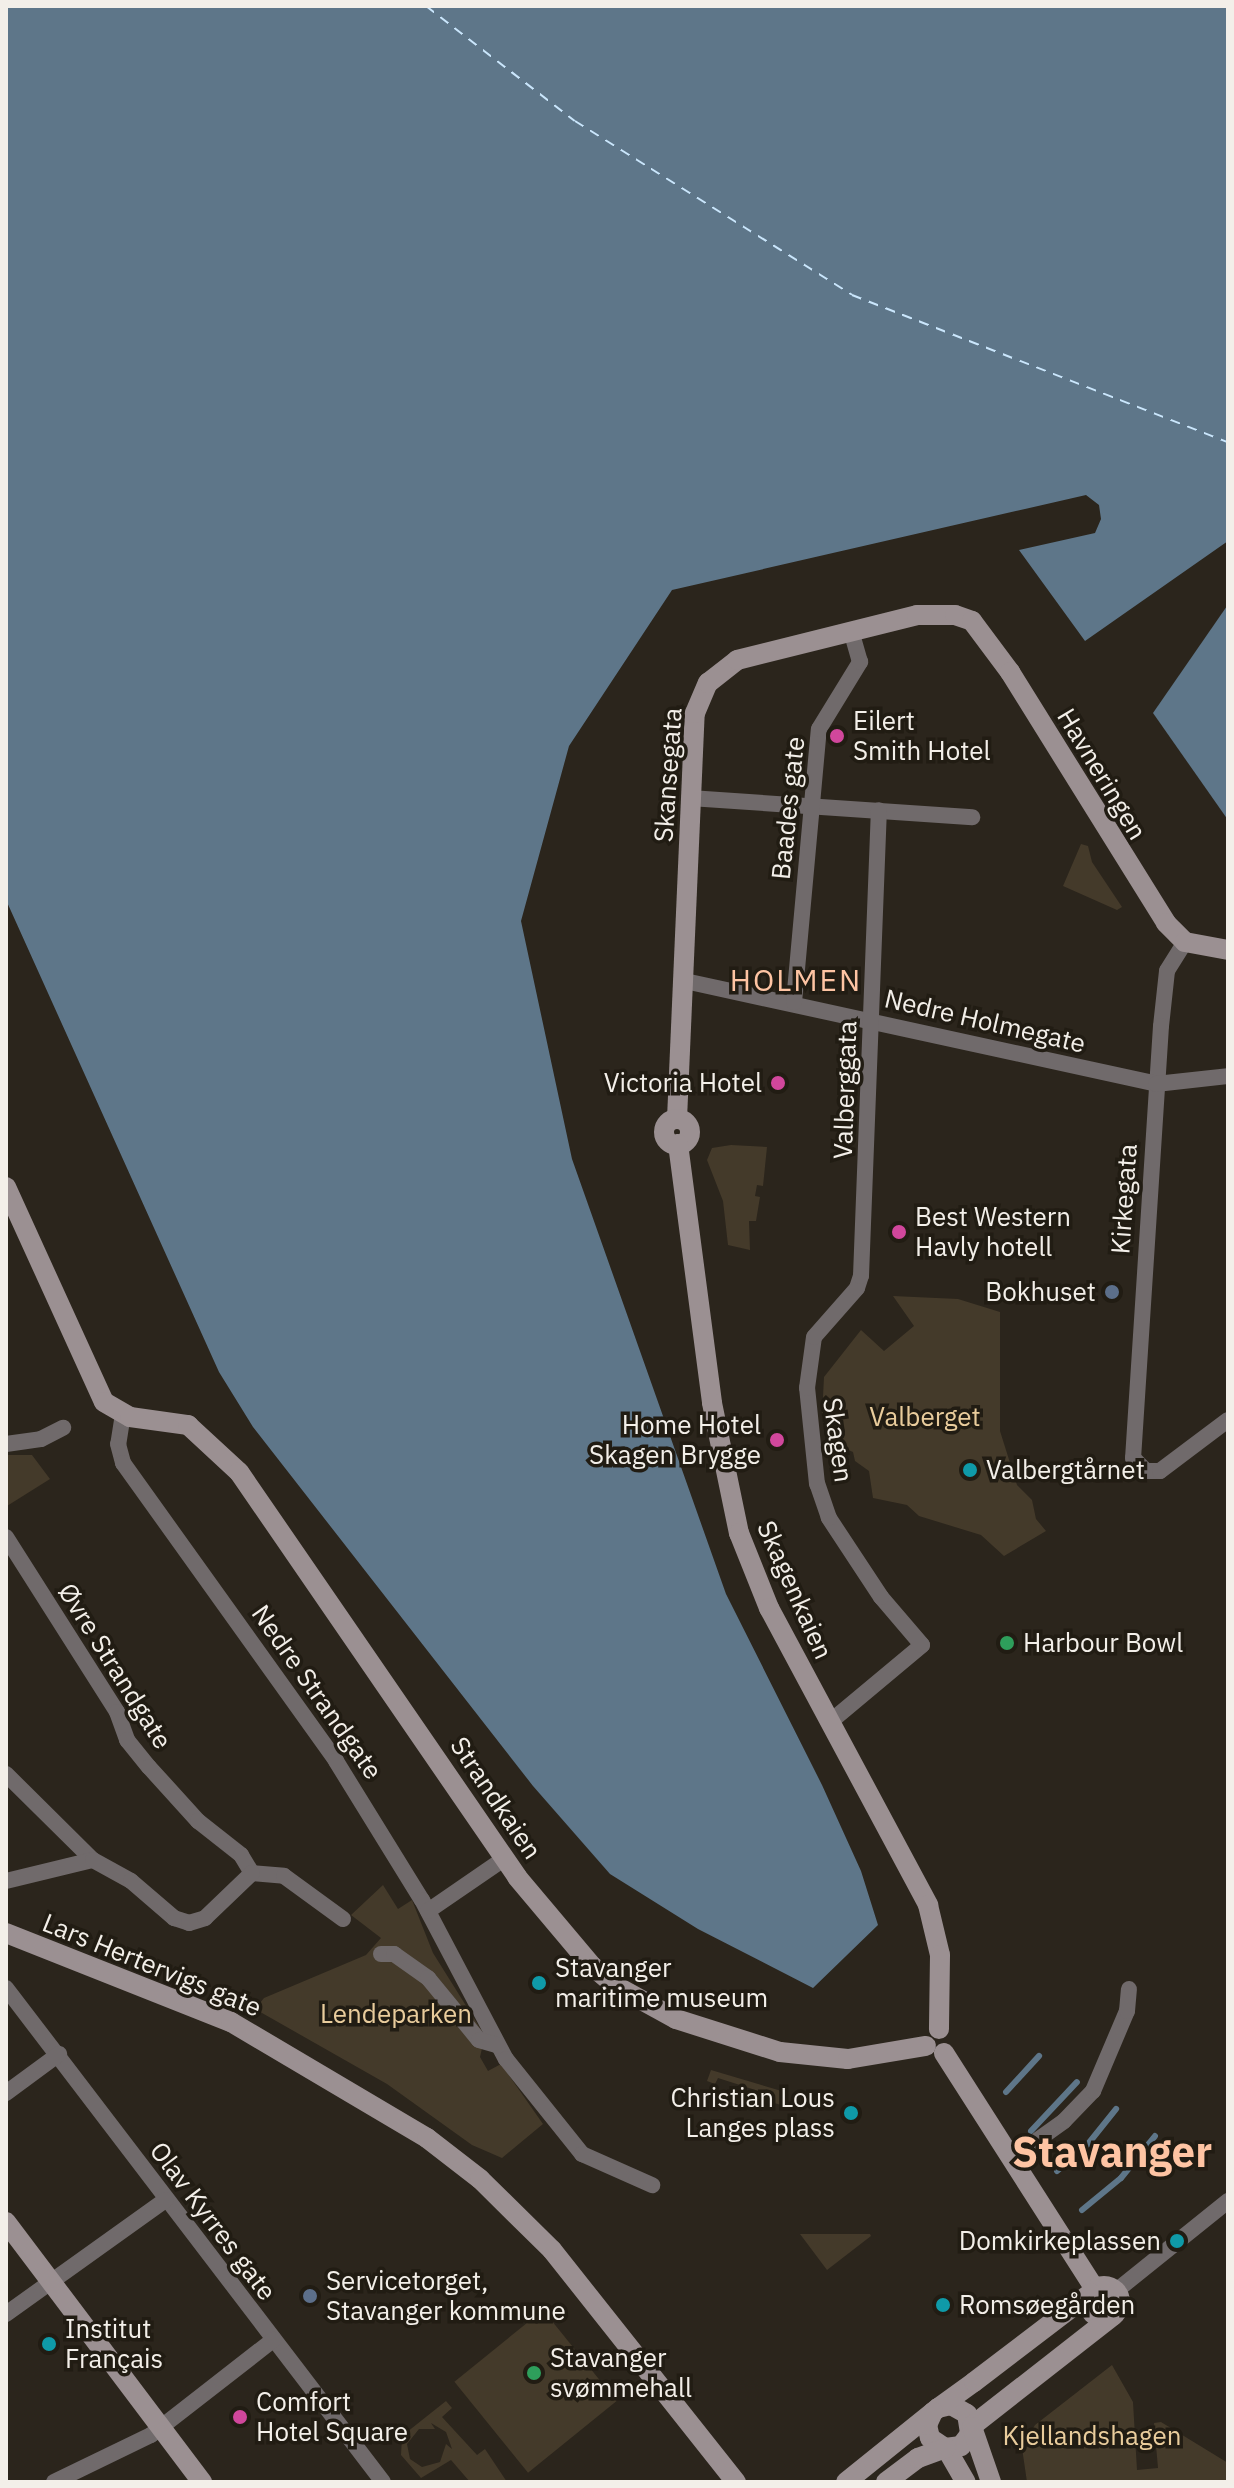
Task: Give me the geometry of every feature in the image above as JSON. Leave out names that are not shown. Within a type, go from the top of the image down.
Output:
[{"type":"street","name":"Skansegata","points":[[677,1119],[695,713],[716,674],[737,660],[851,631],[940,613]]},
{"type":"street","name":"Havneringen","points":[[940,613],[978,626],[1128,867],[1185,942]]},
{"type":"street","name":"Baades gate","points":[[794,1002],[819,729],[860,662],[851,631]]},
{"type":"street","points":[[690,798],[972,817]]},
{"type":"street","name":"Valberggata","points":[[861,1276],[879,810]]},
{"type":"street","points":[[1185,942],[1228,950]]},
{"type":"street","name":"Kirkegata","points":[[1185,942],[1167,971],[1156,1084],[1131,1448],[1138,1465],[1150,1472],[1165,1469],[1228,1420]]},
{"type":"street","name":"Nedre Holmegate","points":[[685,981],[794,1002],[1156,1084],[1228,1076]]},
{"type":"street","name":"Skagenkaien","points":[[677,1119],[690,1131],[678,1144],[709,1384],[731,1504],[769,1608],[928,1905],[940,1955],[936,2043]]},
{"type":"street","points":[[6,1187],[101,1397],[123,1414]]},
{"type":"street","name":"Skagen","points":[[830,1722],[922,1645],[852,1556],[817,1484],[807,1388],[811,1346],[857,1288],[861,1276]]},
{"type":"street","name":"Strandkaien","points":[[123,1414],[188,1425],[239,1472],[505,1858],[592,1966],[616,1986],[676,2019],[804,2056],[868,2058],[936,2043]]},
{"type":"street","name":"Nedre Strandgate","points":[[123,1414],[118,1444],[123,1463],[336,1761],[428,1911],[497,2045],[582,2154],[652,2185]]},
{"type":"street","points":[[6,1444],[41,1439],[63,1428]]},
{"type":"street","name":"Øvre Strandgate","points":[[6,1537],[117,1712],[127,1740],[198,1821],[241,1855],[252,1873]]},
{"type":"street","points":[[6,1774],[93,1860],[131,1881],[174,1918],[189,1923],[205,1918],[252,1873],[284,1876],[343,1919]]},
{"type":"street","points":[[428,1911],[505,1858]]},
{"type":"street","points":[[6,1881],[93,1860]]},
{"type":"street","name":"Lars Hertervigs gate","points":[[6,1933],[231,2022],[427,2138],[542,2239],[734,2478]]},
{"type":"street","points":[[381,1954],[394,1954],[420,1972],[458,2009],[479,2040],[497,2045]]},
{"type":"street","name":"Olav Kyrres gate","points":[[6,1988],[383,2482]]},
{"type":"street","points":[[1011,2159],[1089,2096],[1125,2016],[1129,1989]]},
{"type":"street","points":[[936,2043],[1093,2291],[1091,2312],[1100,2318],[1114,2315]]},
{"type":"street","points":[[6,2093],[59,2054]]},
{"type":"street","points":[[6,2314],[165,2200]]},
{"type":"street","points":[[846,2482],[1093,2291],[1116,2291],[1228,2201]]},
{"type":"street","points":[[6,2222],[202,2482]]},
{"type":"street","points":[[886,2482],[918,2458],[961,2446],[972,2427],[1114,2315],[1120,2301],[1116,2291]]},
{"type":"street","points":[[54,2482],[160,2428],[273,2340]]},
{"type":"street","points":[[936,2410],[957,2406],[972,2427],[991,2482]]},
{"type":"street","points":[[936,2410],[928,2432],[945,2448],[966,2482]]},
{"type":"green space","points":[[1081,844],[1088,846],[1092,862],[1122,907],[1117,910],[1063,886]]},
{"type":"green space","points":[[731,1145],[767,1147],[763,1186],[757,1185],[755,1196],[760,1197],[756,1221],[749,1221],[750,1250],[728,1245],[723,1201],[707,1160],[712,1148]]},
{"type":"green space","name":"Valberget","points":[[893,1296],[958,1299],[1000,1312],[1000,1431],[1017,1485],[1032,1500],[1036,1519],[1046,1531],[1004,1556],[981,1535],[919,1516],[907,1505],[873,1498],[869,1471],[855,1461],[853,1452],[829,1442],[822,1416],[824,1377],[861,1330],[884,1351],[914,1326]]},
{"type":"green space","points":[[6,1455],[32,1455],[50,1479],[7,1506]]},
{"type":"green space","name":"Lendeparken","points":[[383,1885],[398,1909],[412,1900],[433,1953],[485,2036],[480,2057],[488,2071],[501,2064],[543,2124],[502,2158],[472,2145],[387,2084],[255,2009],[264,1998],[366,1955],[381,1938],[351,1915]]},
{"type":"green space","points":[[711,2070],[785,2092],[784,2106],[771,2102],[771,2095],[718,2078],[715,2084],[707,2081]]},
{"type":"green space","points":[[800,2234],[870,2234],[871,2236],[827,2270]]},
{"type":"green space","points":[[543,2310],[617,2401],[528,2473],[454,2382]]},
{"type":"green space","name":"Kjellandshagen","points":[[1112,2365],[1133,2402],[1137,2470],[1158,2468],[1154,2423],[1161,2422],[1228,2463],[1228,2482],[1027,2482],[1022,2448],[1035,2425]]},
{"type":"green space","points":[[446,2401],[452,2408],[442,2417],[477,2455],[485,2449],[507,2482],[470,2482],[451,2460],[421,2478],[401,2455],[402,2436]],"holes":[[[431,2423],[446,2432],[452,2449],[446,2444],[440,2462],[422,2467],[410,2459],[407,2444],[419,2429],[435,2429]]]},
{"type":"water","points":[[6,6],[1228,6],[1228,541],[1085,641],[1019,550],[1095,533],[1101,519],[1099,505],[1086,495],[672,590],[569,746],[521,921],[572,1159],[726,1594],[822,1785],[861,1871],[878,1925],[813,1988],[698,1929],[610,1874],[533,1786],[253,1427],[219,1372],[6,900]]},
{"type":"water","points":[[1228,606],[1228,820],[1153,713]]},
{"type":"waterway","points":[[1006,2092],[1039,2056]]},
{"type":"waterway","points":[[1031,2131],[1077,2082]]},
{"type":"waterway","points":[[1057,2171],[1088,2144],[1116,2109]]},
{"type":"waterway","points":[[1082,2210],[1121,2178],[1155,2136]]},
{"type":"ferry route","points":[[426,6],[575,121],[852,295],[1228,442]]},
{"type":"place","name":"Eilert Smith Hotel","points":[[837,736]]},
{"type":"place","name":"Victoria Hotel","points":[[778,1083]]},
{"type":"place","name":"Best Western Havly hotell","points":[[899,1232]]},
{"type":"place","name":"Bokhuset","points":[[1112,1292]]},
{"type":"place","name":"Home Hotel Skagen Brygge","points":[[777,1440]]},
{"type":"place","name":"Valbergtårnet","points":[[970,1470]]},
{"type":"place","name":"Harbour Bowl","points":[[1007,1643]]},
{"type":"place","name":"Stavanger maritime museum","points":[[539,1983]]},
{"type":"place","name":"Christian Lous Langes plass","points":[[851,2113]]},
{"type":"place","name":"Domkirkeplassen","points":[[1177,2241]]},
{"type":"place","name":"Servicetorget, Stavanger kommune","points":[[310,2296]]},
{"type":"place","name":"Romsøegården","points":[[943,2305]]},
{"type":"place","name":"Institut Français","points":[[49,2344]]},
{"type":"place","name":"Stavanger svømmehall","points":[[534,2373]]},
{"type":"place","name":"Comfort Hotel Square","points":[[240,2417]]},
{"type":"district","name":"HOLMEN","points":[[796,980]]},
{"type":"district","name":"Stavanger","points":[[1112,2152]]}]
